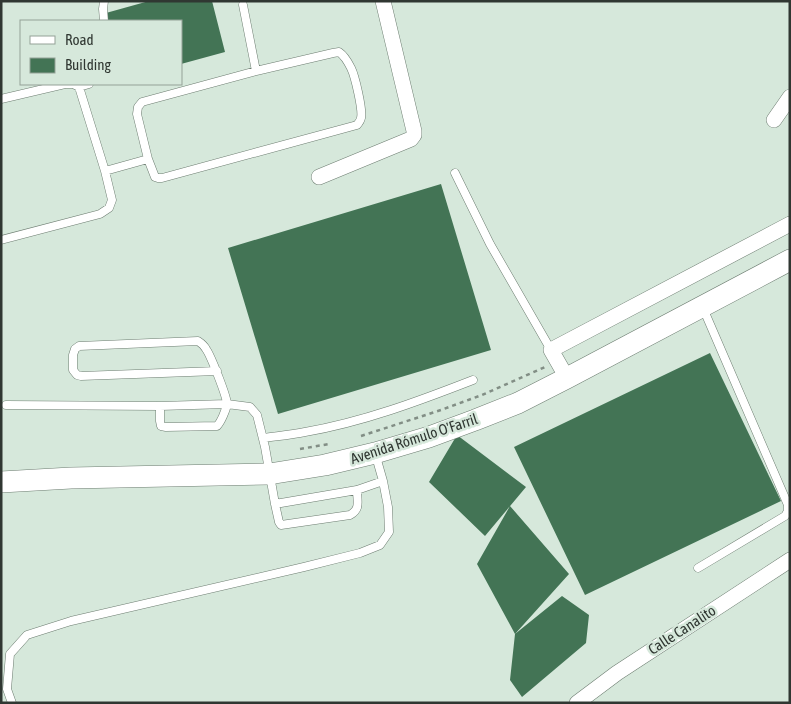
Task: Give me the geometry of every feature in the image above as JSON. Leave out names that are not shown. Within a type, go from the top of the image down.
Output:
[{"type":"street","points":[[319,177],[411,139],[414,135],[383,1]]},
{"type":"street","points":[[774,120],[790,97]]},
{"type":"street","points":[[567,378],[551,350],[790,224]]},
{"type":"street","name":"Avenida Rómulo O'Farril","points":[[1,482],[71,478],[269,474],[325,465],[375,453],[429,437],[518,403],[790,260]]},
{"type":"street","name":"Calle Canalito","points":[[577,703],[617,673],[790,560]]},
{"type":"lane","points":[[104,1],[104,20]]},
{"type":"lane","points":[[243,4],[256,70]]},
{"type":"lane","points":[[339,52],[344,55],[352,69],[362,116],[357,124],[162,178],[155,177],[148,159],[137,114],[138,107],[142,102],[256,70],[339,52]]},
{"type":"lane","points":[[1,100],[62,85]]},
{"type":"lane","points":[[75,85],[79,87],[86,85]]},
{"type":"lane","points":[[1,240],[100,214],[108,208],[112,200],[79,87]]},
{"type":"lane","points":[[105,171],[148,159]]},
{"type":"lane","points":[[455,173],[490,244],[551,350]]},
{"type":"lane","points":[[698,568],[785,516],[788,511],[788,505],[702,307]]},
{"type":"lane","points":[[160,406],[161,426],[217,426],[220,423],[227,404],[217,371],[203,344],[198,341],[79,346],[75,349],[73,370],[77,375],[81,376],[217,371]]},
{"type":"lane","points":[[264,438],[306,432],[345,423],[397,408],[473,380]]},
{"type":"lane","points":[[6,405],[160,406],[227,404],[250,407],[257,415],[264,438],[269,474],[281,525],[350,515],[356,512],[358,507],[357,490]]},
{"type":"lane","points":[[12,703],[7,688],[10,654],[27,635],[71,621],[304,567],[380,545],[389,532],[388,507],[375,453]]},
{"type":"lane","points":[[275,504],[357,490],[383,481]]},
{"type":"path","points":[[355,438],[482,396],[542,369]]},
{"type":"path","points":[[293,450],[337,443]]},
{"type":"building","points":[[149,1],[212,1],[225,52],[182,64],[182,20],[108,20],[106,13]]},
{"type":"building","points":[[441,184],[491,350],[278,414],[228,248]]},
{"type":"building","points":[[710,353],[781,501],[585,595],[514,447]]},
{"type":"building","points":[[457,435],[526,487],[485,536],[429,482]]},
{"type":"building","points":[[510,506],[569,574],[515,634],[477,564]]},
{"type":"building","points":[[562,596],[589,615],[586,643],[522,697],[510,680],[515,634]]}]
